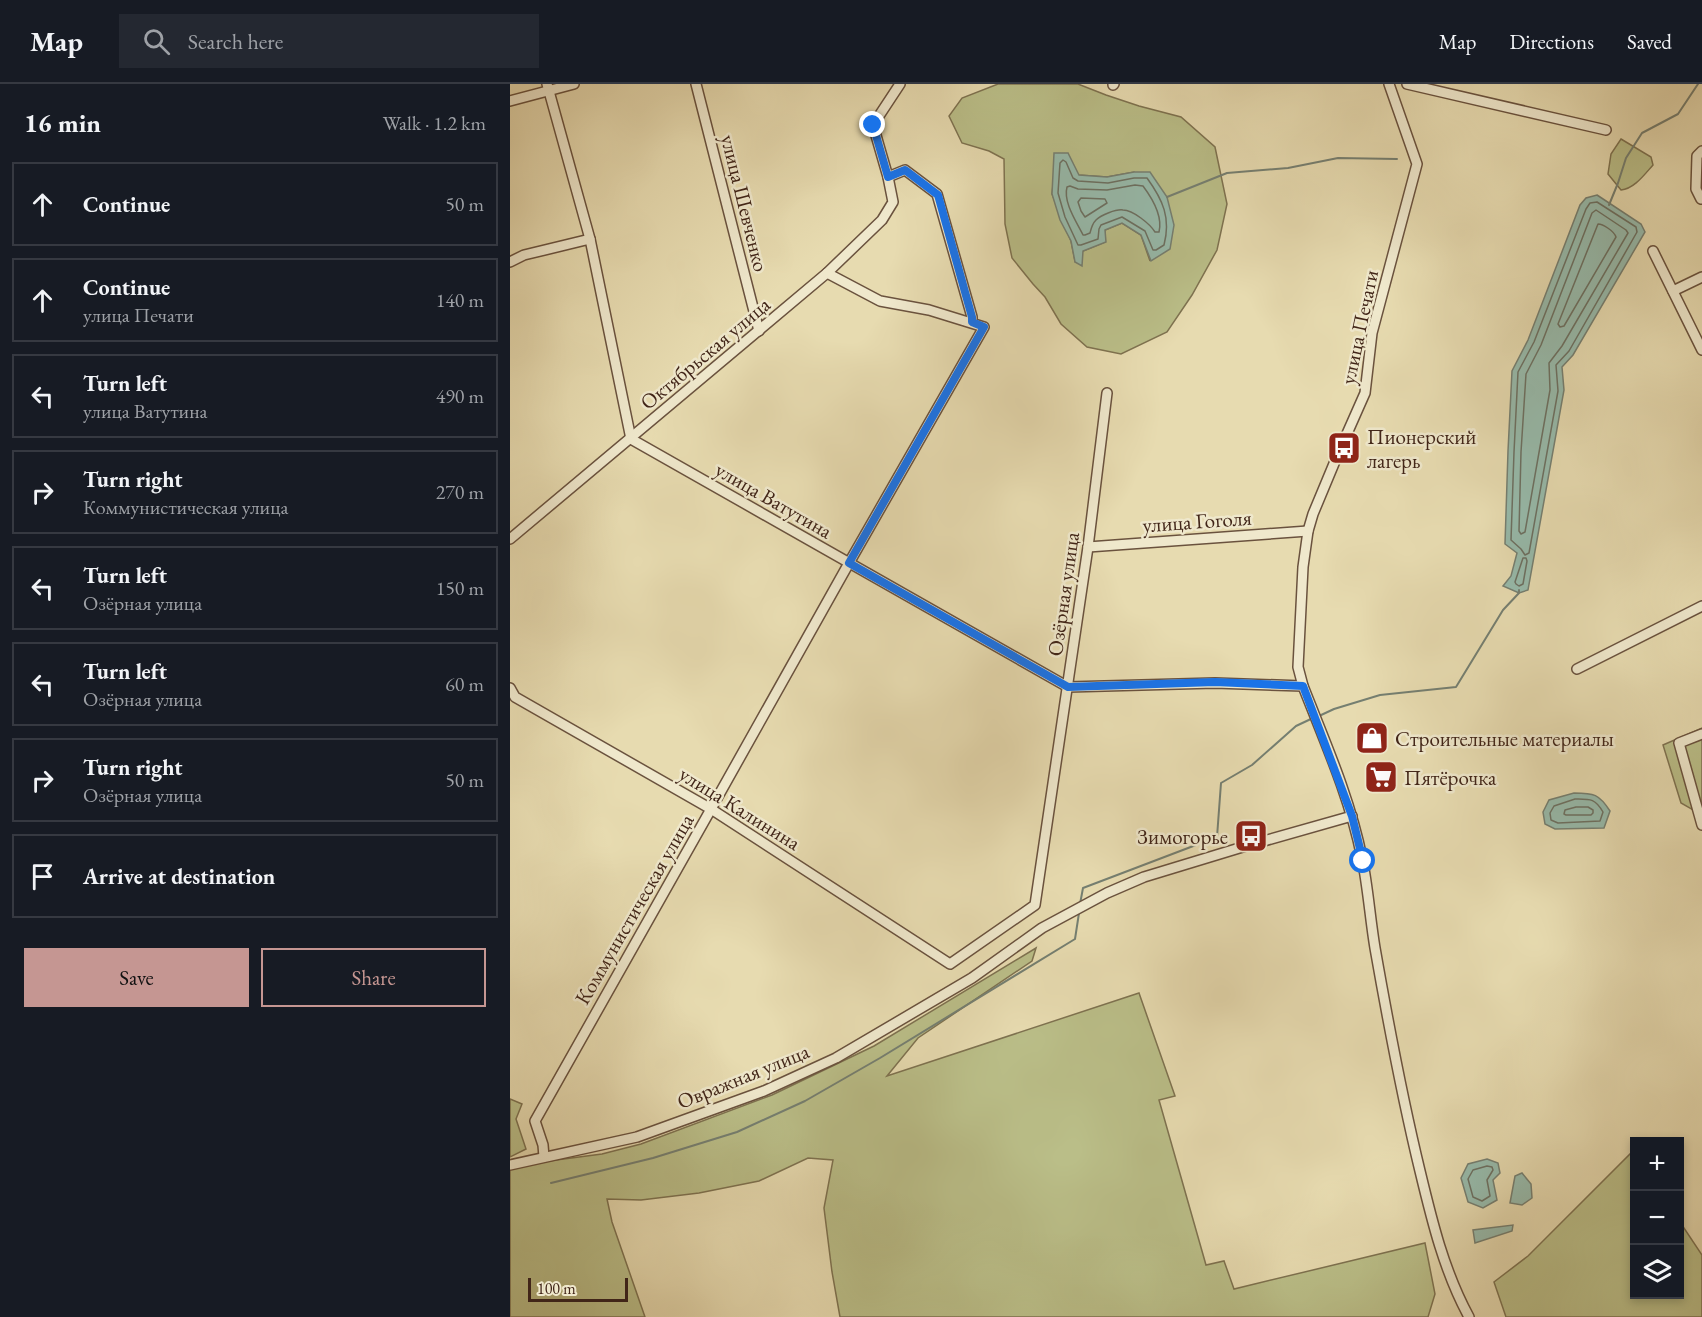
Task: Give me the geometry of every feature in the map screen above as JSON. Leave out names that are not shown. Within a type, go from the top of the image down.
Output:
[{"type":"street","points":[[510,101],[549,87],[574,84]]},
{"type":"street","name":"улица Шевченко","points":[[696,84],[759,331]]},
{"type":"street","points":[[828,273],[880,302],[929,310],[972,322],[938,195],[905,170],[888,177],[873,125],[900,84]]},
{"type":"street","name":"улица Печати","points":[[1389,84],[1417,164],[1372,333],[1365,393],[1325,484],[1308,531],[1303,567],[1298,667],[1352,816],[1363,861],[1375,946],[1418,1163],[1436,1237],[1452,1282],[1469,1317]]},
{"type":"street","points":[[1407,84],[1606,130]]},
{"type":"street","points":[[549,87],[590,239],[631,439]]},
{"type":"street","points":[[1701,199],[1696,189],[1697,156],[1702,151]]},
{"type":"street","name":"Октябрьская улица","points":[[510,538],[828,273],[882,220],[888,211],[893,202],[888,177]]},
{"type":"street","points":[[510,262],[524,255],[590,239]]},
{"type":"street","points":[[1653,251],[1702,350]]},
{"type":"street","points":[[1673,291],[1702,277]]},
{"type":"street","name":"Коммунистическая улица","points":[[544,1157],[543,1145],[535,1120],[984,327],[972,322]]},
{"type":"street","name":"Озёрная улица","points":[[950,964],[1035,905],[1088,547],[1107,393]]},
{"type":"street","name":"улица Ватутина","points":[[631,439],[1068,687]]},
{"type":"street","name":"улица Гоголя","points":[[1088,547],[1308,531]]},
{"type":"street","points":[[1577,669],[1702,606]]},
{"type":"street","points":[[1068,687],[1215,682],[1303,686]]},
{"type":"street","name":"улица Калинина","points":[[510,688],[515,697],[711,809],[950,964]]},
{"type":"street","points":[[1702,734],[1679,743],[1702,825]]},
{"type":"street","name":"Овражная улица","points":[[510,1165],[637,1137],[764,1091],[836,1058],[972,978],[1042,928],[1107,893],[1144,877],[1352,816]]},
{"type":"green space","points":[[998,84],[1078,84],[1139,106],[1181,117],[1215,147],[1227,204],[1217,250],[1192,295],[1167,332],[1121,354],[1087,347],[1061,324],[1045,297],[1012,258],[1005,224],[1004,159],[989,151],[962,143],[949,116],[962,98]],"holes":[[[1068,154],[1078,175],[1107,177],[1134,172],[1150,261],[1141,235],[1122,223],[1105,230],[1105,242],[1083,251],[1075,261],[1071,241],[1052,194],[1054,176]]]},
{"type":"green space","points":[[1621,139],[1651,157],[1653,165],[1634,184],[1621,190],[1608,174],[1611,154]]},
{"type":"green space","points":[[1702,728],[1702,815],[1681,803],[1663,745]]},
{"type":"green space","points":[[1036,948],[1032,961],[918,1038],[887,1076],[1139,993],[1175,1096],[1159,1100],[1206,1265],[1224,1261],[1234,1289],[1425,1243],[1435,1294],[1428,1317],[840,1317],[824,1208],[833,1160],[808,1158],[759,1181],[699,1193],[641,1200],[607,1199],[612,1222],[645,1317],[510,1317],[510,1166],[602,1154],[641,1144],[772,1095],[874,1046]]},
{"type":"green space","points":[[510,1099],[522,1104],[516,1119],[526,1149],[510,1157]]},
{"type":"green space","points":[[1630,1154],[1630,1299],[1684,1299],[1684,1228],[1702,1255],[1702,1317],[1506,1317],[1494,1282],[1528,1256]]},
{"type":"water","points":[[1054,153],[1068,153],[1079,175],[1107,177],[1134,172],[1150,172],[1167,197],[1174,225],[1170,249],[1151,261],[1141,235],[1122,223],[1105,230],[1106,242],[1083,251],[1082,266],[1075,262],[1071,241],[1060,220],[1052,194]]},
{"type":"water","points":[[1597,195],[1641,224],[1645,232],[1573,355],[1562,367],[1564,390],[1528,590],[1519,593],[1503,586],[1511,576],[1517,553],[1505,544],[1512,371],[1528,340],[1580,205],[1586,198]]},
{"type":"water","points":[[1574,793],[1591,794],[1603,801],[1610,811],[1604,828],[1555,829],[1545,824],[1543,812],[1549,800]]},
{"type":"water","points":[[1487,1159],[1498,1163],[1500,1173],[1493,1180],[1497,1200],[1483,1208],[1468,1202],[1461,1178],[1468,1164]]},
{"type":"water","points":[[1522,1173],[1531,1184],[1532,1198],[1522,1205],[1510,1203],[1515,1176]]},
{"type":"water","points":[[1513,1225],[1512,1231],[1475,1243],[1473,1230]]},
{"type":"waterway","points":[[1609,205],[1626,158],[1642,133],[1678,114],[1698,84]]},
{"type":"waterway","points":[[1167,197],[1227,173],[1288,168],[1338,158],[1397,159]]},
{"type":"waterway","points":[[1319,716],[1380,695],[1456,687],[1503,610],[1519,593],[1519,590]]},
{"type":"waterway","points":[[1080,904],[1083,888],[1217,837],[1221,783],[1252,765],[1296,726],[1313,718]]},
{"type":"waterway","points":[[551,1183],[653,1158],[737,1132],[805,1101],[1075,939],[1079,913]]},
{"type":"place","name":"Пионерский лагерь","points":[[1344,448]]},
{"type":"place","name":"Строительные материалы","points":[[1372,738]]},
{"type":"place","name":"Пятёрочка","points":[[1381,777]]},
{"type":"place","name":"Зимогорье","points":[[1251,836]]},
{"type":"route","points":[[873,125],[888,177],[905,170],[938,195],[972,322],[984,327],[849,563],[1068,687],[1215,682],[1303,686],[1352,816],[1363,861]]}]
